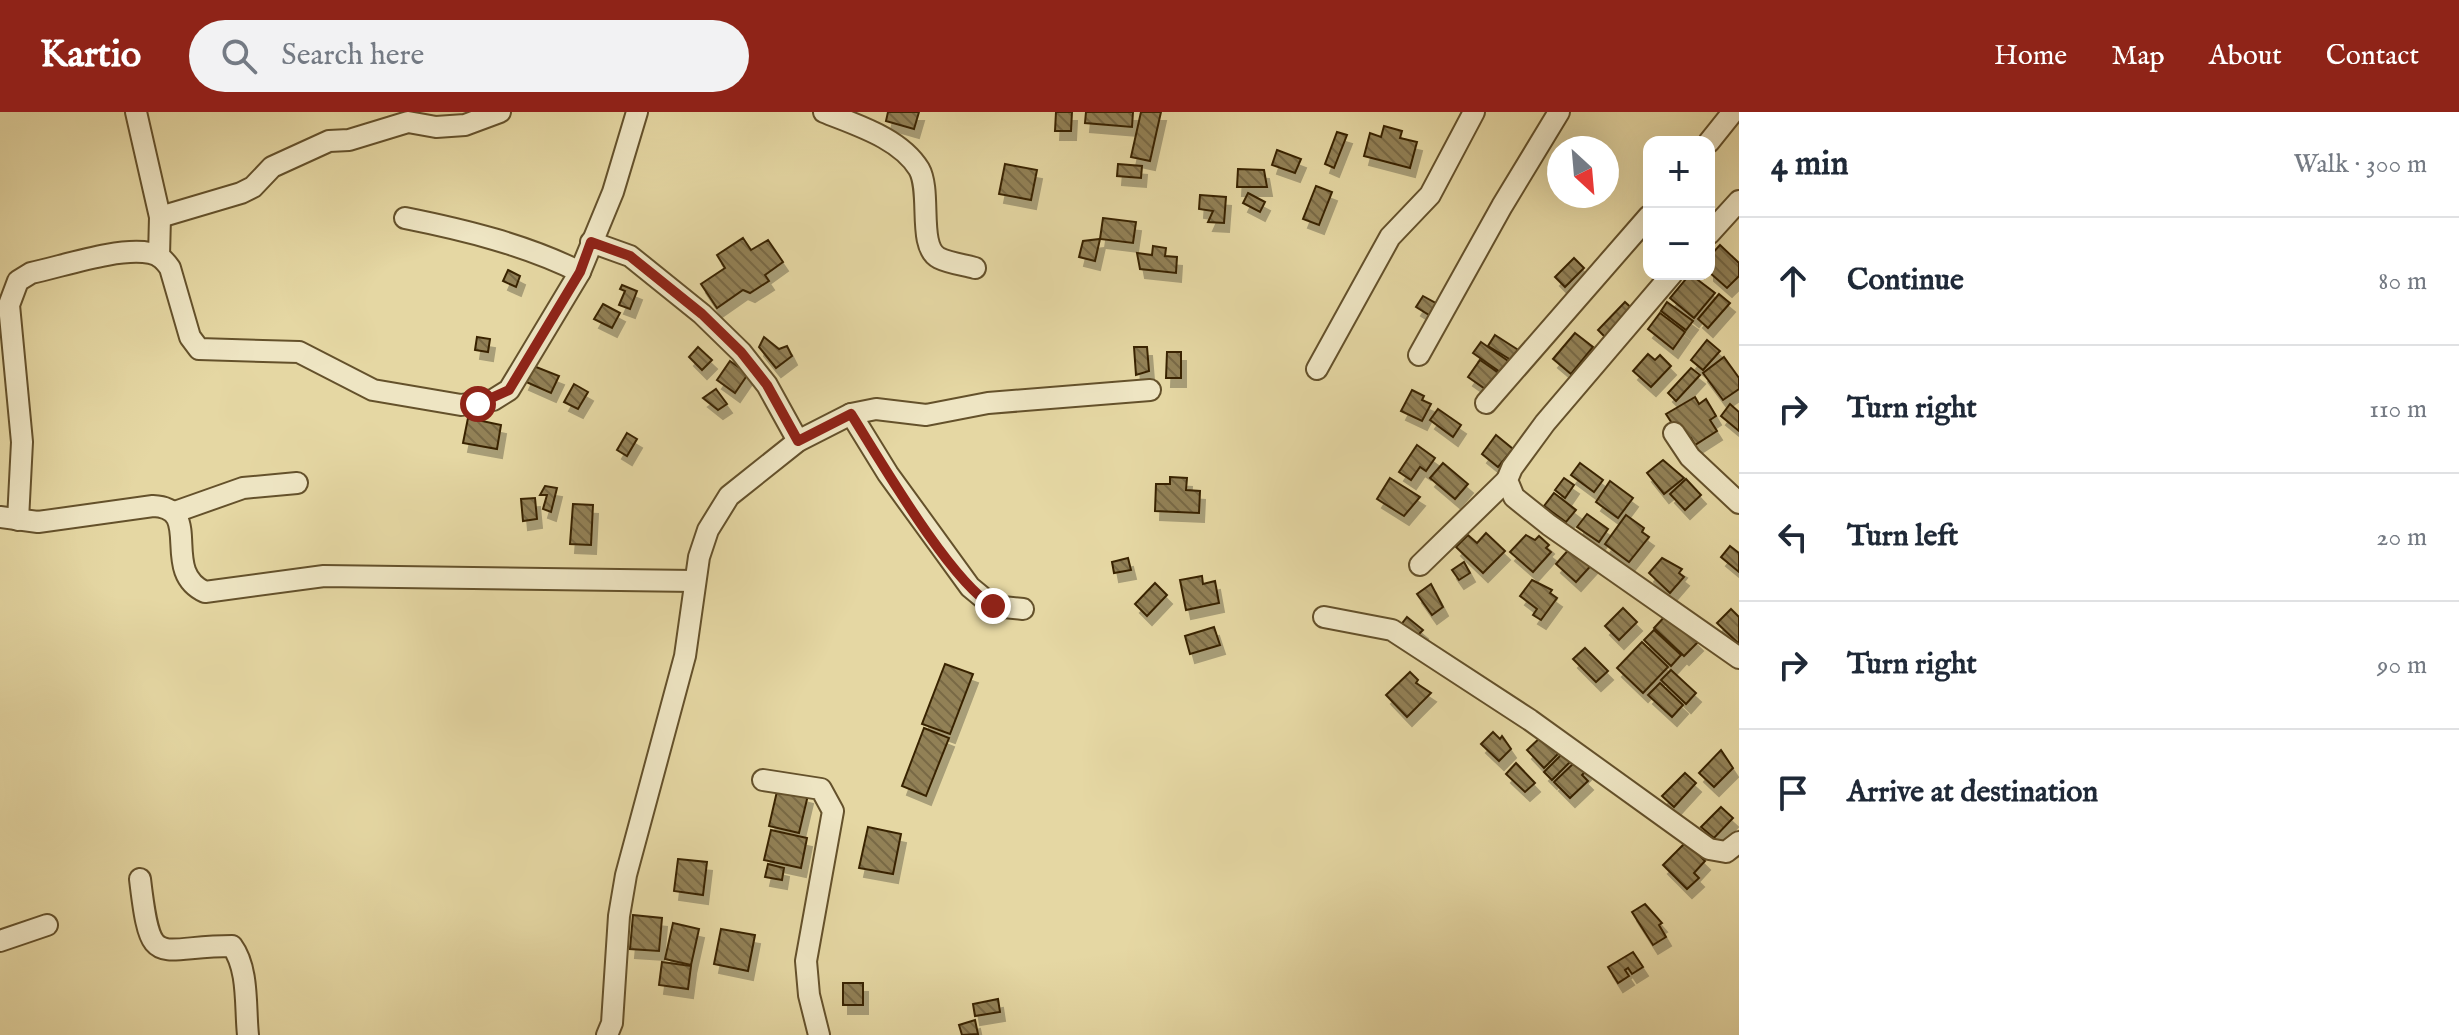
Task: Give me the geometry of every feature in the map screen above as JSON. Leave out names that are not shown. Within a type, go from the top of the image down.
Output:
[{"type":"street","points":[[136,112],[160,217],[159,256],[170,268],[190,337],[199,349],[299,352],[373,390],[461,405],[493,400],[509,390],[580,272],[617,180],[637,112]]},
{"type":"street","points":[[160,217],[241,193],[253,187],[272,167],[329,141],[349,140],[408,122],[436,127],[465,125],[500,112]]},
{"type":"street","points":[[824,112],[906,153],[927,185],[929,246],[937,257],[975,268]]},
{"type":"street","points":[[1317,369],[1390,237],[1430,195],[1474,112]]},
{"type":"street","points":[[1419,355],[1502,206],[1559,112]]},
{"type":"street","points":[[1714,136],[1733,112]]},
{"type":"street","points":[[1715,227],[1739,201]]},
{"type":"street","points":[[405,218],[484,237],[552,258],[580,272]]},
{"type":"street","points":[[1486,403],[1643,223]]},
{"type":"street","points":[[591,242],[630,256],[702,314],[741,352],[767,385],[798,441]]},
{"type":"street","points":[[159,256],[121,254],[31,273],[18,281],[9,305],[22,442],[9,518],[38,522],[153,506],[175,512],[243,488],[297,483]]},
{"type":"street","points":[[1420,565],[1507,480],[1512,468],[1545,423],[1667,280]]},
{"type":"street","points":[[607,1035],[612,1023],[619,916],[626,875],[685,656],[694,581],[708,530],[729,496],[798,441],[851,414],[876,409],[926,415],[988,403],[1150,390]]},
{"type":"street","points":[[851,414],[888,474],[970,587],[993,606],[1023,609]]},
{"type":"street","points":[[1674,433],[1690,457],[1739,503]]},
{"type":"street","points":[[1507,480],[1514,497],[1549,525],[1739,658]]},
{"type":"street","points":[[175,512],[180,519],[184,576],[192,586],[205,592],[324,576],[694,581]]},
{"type":"street","points":[[1324,617],[1392,630],[1530,720],[1709,849],[1726,852],[1739,842]]},
{"type":"street","points":[[763,780],[821,789],[833,811],[806,961],[809,995],[819,1035]]},
{"type":"street","points":[[140,879],[145,926],[151,940],[161,948],[172,953],[232,946],[237,953],[244,984],[248,1035]]},
{"type":"street","points":[[0,941],[47,925]]},
{"type":"building","points":[[888,112],[919,112],[914,129],[886,121]]},
{"type":"building","points":[[1056,112],[1072,112],[1071,131],[1055,131]]},
{"type":"building","points":[[1086,112],[1133,112],[1132,127],[1085,123]]},
{"type":"building","points":[[1141,112],[1161,112],[1150,161],[1131,157]]},
{"type":"building","points":[[1384,126],[1402,131],[1400,138],[1417,142],[1410,168],[1364,156],[1370,133],[1381,137]]},
{"type":"building","points":[[1337,132],[1347,135],[1334,168],[1325,164]]},
{"type":"building","points":[[1277,150],[1301,159],[1295,173],[1272,165]]},
{"type":"building","points":[[1005,164],[1037,170],[1031,200],[999,194]]},
{"type":"building","points":[[1118,164],[1142,166],[1141,178],[1117,176]]},
{"type":"building","points":[[1238,169],[1264,170],[1267,187],[1237,187]]},
{"type":"building","points":[[1316,186],[1332,192],[1319,225],[1303,219]]},
{"type":"building","points":[[1248,193],[1265,202],[1260,212],[1243,203]]},
{"type":"building","points":[[1200,195],[1226,197],[1224,223],[1208,222],[1213,211],[1199,209]]},
{"type":"building","points":[[1103,218],[1136,222],[1133,243],[1100,239]]},
{"type":"building","points":[[743,238],[751,250],[768,240],[783,262],[765,275],[769,281],[750,293],[743,290],[717,308],[701,284],[725,268],[717,255]]},
{"type":"building","points":[[1100,239],[1095,261],[1079,257],[1083,241]]},
{"type":"building","points":[[1720,245],[1739,263],[1739,276],[1727,288],[1715,277],[1715,250]]},
{"type":"building","points":[[1153,246],[1166,248],[1165,256],[1177,257],[1176,273],[1140,269],[1137,253],[1152,255]]},
{"type":"building","points":[[1574,258],[1584,268],[1565,287],[1555,277]]},
{"type":"building","points":[[508,270],[520,276],[516,287],[503,281]]},
{"type":"building","points":[[1685,280],[1698,280],[1715,293],[1694,318],[1670,298]]},
{"type":"building","points":[[622,285],[637,291],[630,309],[619,305],[625,291],[620,289]]},
{"type":"building","points":[[1719,294],[1730,303],[1708,328],[1698,319]]},
{"type":"building","points":[[1423,296],[1441,306],[1434,318],[1416,307]]},
{"type":"building","points":[[1625,302],[1637,313],[1609,341],[1598,330]]},
{"type":"building","points":[[1667,302],[1693,321],[1686,330],[1661,311]]},
{"type":"building","points":[[603,304],[620,313],[612,328],[594,319]]},
{"type":"building","points":[[1660,313],[1685,332],[1673,349],[1648,329]]},
{"type":"building","points":[[1575,333],[1593,347],[1571,374],[1553,359]]},
{"type":"building","points":[[1495,335],[1523,353],[1516,363],[1488,346]]},
{"type":"building","points":[[477,337],[490,339],[488,352],[475,350]]},
{"type":"building","points":[[764,337],[779,349],[787,346],[792,356],[776,368],[759,347]]},
{"type":"building","points":[[1707,340],[1720,351],[1703,370],[1691,360]]},
{"type":"building","points":[[1481,342],[1511,363],[1503,374],[1473,353]]},
{"type":"building","points":[[698,347],[712,360],[702,370],[689,357]]},
{"type":"building","points":[[1134,347],[1147,347],[1149,371],[1136,375]]},
{"type":"building","points":[[1167,352],[1181,352],[1181,378],[1166,378]]},
{"type":"building","points":[[1648,354],[1655,360],[1660,355],[1671,366],[1651,387],[1633,371]]},
{"type":"building","points":[[1724,357],[1739,378],[1739,389],[1723,400],[1703,373]]},
{"type":"building","points":[[1480,360],[1503,376],[1491,393],[1468,377]]},
{"type":"building","points":[[730,361],[748,374],[735,393],[717,380]]},
{"type":"building","points":[[531,365],[559,376],[551,393],[524,381]]},
{"type":"building","points":[[1691,368],[1700,375],[1676,401],[1668,393]]},
{"type":"building","points":[[574,384],[588,392],[578,409],[564,402]]},
{"type":"building","points":[[716,389],[727,404],[718,410],[703,398]]},
{"type":"building","points":[[1412,390],[1431,404],[1422,421],[1401,411]]},
{"type":"building","points":[[1695,397],[1699,404],[1706,399],[1716,416],[1710,420],[1717,431],[1695,445],[1691,438],[1684,442],[1666,414]]},
{"type":"building","points":[[1730,404],[1739,412],[1739,431],[1721,416]]},
{"type":"building","points":[[1438,409],[1461,425],[1453,437],[1430,420]]},
{"type":"building","points":[[468,418],[501,425],[497,449],[463,443]]},
{"type":"building","points":[[627,433],[637,439],[627,456],[617,450]]},
{"type":"building","points":[[1496,435],[1513,449],[1498,467],[1482,454]]},
{"type":"building","points":[[1417,445],[1435,458],[1426,471],[1420,467],[1411,480],[1399,472]]},
{"type":"building","points":[[1663,460],[1684,478],[1664,494],[1647,473]]},
{"type":"building","points":[[1443,463],[1468,484],[1455,499],[1430,478]]},
{"type":"building","points":[[1580,463],[1603,480],[1594,492],[1571,475]]},
{"type":"building","points":[[1170,477],[1187,478],[1186,490],[1200,491],[1199,513],[1155,511],[1156,484],[1170,484]]},
{"type":"building","points":[[1390,478],[1420,497],[1404,516],[1377,499]]},
{"type":"building","points":[[1564,478],[1574,485],[1565,498],[1555,490]]},
{"type":"building","points":[[1686,479],[1701,495],[1685,510],[1670,494]]},
{"type":"building","points":[[1610,481],[1633,498],[1618,518],[1596,502]]},
{"type":"building","points":[[545,486],[557,488],[551,512],[543,509],[547,495],[540,495]]},
{"type":"building","points":[[1554,493],[1576,510],[1566,522],[1544,506]]},
{"type":"building","points":[[535,498],[537,519],[523,521],[521,499]]},
{"type":"building","points":[[573,504],[593,505],[591,545],[570,544]]},
{"type":"building","points":[[1587,514],[1608,529],[1599,542],[1577,527]]},
{"type":"building","points":[[1626,515],[1644,528],[1642,532],[1649,537],[1629,562],[1605,544]]},
{"type":"building","points":[[1486,533],[1505,551],[1483,573],[1456,547],[1468,535],[1477,543]]},
{"type":"building","points":[[1526,535],[1535,540],[1539,536],[1549,545],[1546,548],[1551,552],[1533,572],[1510,552]]},
{"type":"building","points":[[1730,546],[1739,553],[1739,572],[1721,557]]},
{"type":"building","points":[[1570,548],[1596,560],[1576,582],[1556,564]]},
{"type":"building","points":[[1128,558],[1131,570],[1114,573],[1112,562]]},
{"type":"building","points":[[1662,558],[1682,569],[1679,573],[1684,577],[1670,593],[1649,573]]},
{"type":"building","points":[[1464,562],[1470,573],[1459,580],[1452,570]]},
{"type":"building","points":[[1202,576],[1203,584],[1215,581],[1219,603],[1186,610],[1180,580]]},
{"type":"building","points":[[1532,580],[1552,590],[1550,593],[1557,598],[1541,620],[1533,615],[1537,609],[1520,596]]},
{"type":"building","points":[[1155,583],[1167,595],[1147,616],[1135,604]]},
{"type":"building","points":[[1431,584],[1443,607],[1432,615],[1417,594]]},
{"type":"building","points":[[1623,608],[1637,622],[1619,640],[1605,626]]},
{"type":"building","points":[[1731,609],[1739,617],[1739,644],[1717,623]]},
{"type":"building","points":[[1668,613],[1698,642],[1684,656],[1654,628]]},
{"type":"building","points":[[1407,617],[1423,630],[1415,638],[1400,626]]},
{"type":"building","points":[[1214,627],[1220,645],[1190,654],[1185,636]]},
{"type":"building","points":[[1654,630],[1681,655],[1671,666],[1644,640]]},
{"type":"building","points":[[1642,642],[1668,667],[1643,693],[1617,668]]},
{"type":"building","points":[[1585,648],[1608,671],[1596,682],[1573,659]]},
{"type":"building","points":[[945,664],[973,674],[950,734],[922,724]]},
{"type":"building","points":[[1671,670],[1696,693],[1686,704],[1661,680]]},
{"type":"building","points":[[1410,672],[1418,680],[1416,683],[1431,693],[1407,717],[1386,695]]},
{"type":"building","points":[[1660,683],[1683,705],[1672,717],[1648,695]]},
{"type":"building","points":[[924,728],[949,738],[926,796],[902,786]]},
{"type":"building","points":[[1493,732],[1500,739],[1502,736],[1511,749],[1499,761],[1481,744]]},
{"type":"building","points":[[1543,735],[1560,752],[1544,768],[1527,750]]},
{"type":"building","points":[[1721,750],[1733,768],[1714,787],[1699,773]]},
{"type":"building","points":[[1565,751],[1573,759],[1552,780],[1544,772]]},
{"type":"building","points":[[1576,761],[1586,771],[1582,775],[1588,781],[1570,798],[1554,782]]},
{"type":"building","points":[[1516,763],[1535,783],[1525,792],[1506,774]]},
{"type":"building","points":[[1685,773],[1696,783],[1674,807],[1662,796]]},
{"type":"building","points":[[778,787],[808,795],[799,833],[769,826]]},
{"type":"building","points":[[1721,807],[1733,818],[1714,838],[1701,827]]},
{"type":"building","points":[[868,827],[901,834],[893,874],[859,868]]},
{"type":"building","points":[[771,830],[807,838],[801,868],[764,860]]},
{"type":"building","points":[[1686,842],[1705,861],[1694,873],[1699,878],[1687,889],[1663,865]]},
{"type":"building","points":[[678,859],[707,862],[703,895],[674,891]]},
{"type":"building","points":[[768,864],[784,868],[782,880],[765,877]]},
{"type":"building","points":[[1645,904],[1662,923],[1659,925],[1666,937],[1653,945],[1632,912]]},
{"type":"building","points":[[633,915],[662,918],[659,951],[630,949]]},
{"type":"building","points":[[673,923],[699,929],[691,965],[665,959]]},
{"type":"building","points":[[721,929],[755,935],[748,971],[714,964]]},
{"type":"building","points":[[1633,952],[1643,967],[1632,974],[1628,968],[1625,970],[1629,976],[1618,983],[1608,967]]},
{"type":"building","points":[[662,962],[691,966],[688,989],[659,985]]},
{"type":"building","points":[[843,983],[863,983],[863,1005],[843,1005]]},
{"type":"building","points":[[998,999],[1000,1012],[975,1016],[973,1004]]},
{"type":"building","points":[[975,1020],[978,1034],[962,1035],[959,1025]]},
{"type":"route","points":[[478,404],[493,400],[509,390],[580,272],[591,242],[630,256],[702,314],[741,352],[767,385],[798,441],[851,414],[888,474],[970,587],[993,606]]}]
